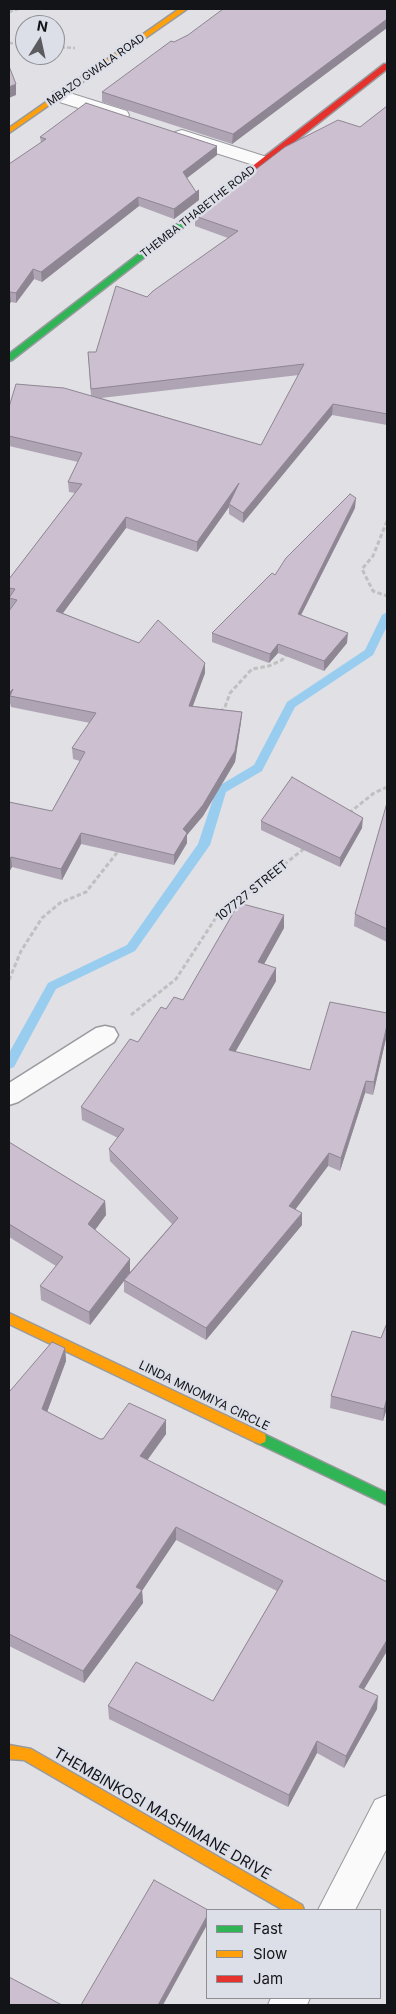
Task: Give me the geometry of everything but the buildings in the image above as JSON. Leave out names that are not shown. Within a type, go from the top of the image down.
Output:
[{"type":"street","name":"MBAZO GWALA ROAD","points":[[9,131],[183,9]]},
{"type":"street","name":"THEMBA THABETHE ROAD","points":[[9,358],[387,66]]},
{"type":"street","points":[[60,96],[134,120]]},
{"type":"street","points":[[161,129],[263,162]]},
{"type":"street","name":"LINDA MNOMIYA CIRCLE","points":[[9,1318],[387,1499]]},
{"type":"street","name":"THEMBINKOSI MASHIMANE DRIVE","points":[[9,1752],[26,1754],[295,1909]]},
{"type":"street","points":[[337,1909],[387,1812]]},
{"type":"lane","points":[[9,1095],[105,1035]]},
{"type":"path","points":[[9,12],[18,9]]},
{"type":"path","points":[[387,521],[373,556],[362,569],[373,591],[387,596]]},
{"type":"path","points":[[214,717],[225,707],[230,693],[252,669],[269,666],[282,660],[288,654]]},
{"type":"path","points":[[344,817],[374,793],[387,787]]},
{"type":"path","points":[[9,980],[20,951],[42,918],[60,903],[86,892],[123,844]]},
{"type":"path","name":"107727 STREET","points":[[105,1035],[176,979],[215,919],[306,847]]},
{"type":"waterway","points":[[9,1064],[52,986],[131,948],[204,845],[221,790],[258,768],[291,705],[369,652],[387,615]]},
{"type":"traffic: fast","points":[[9,358],[253,170]]},
{"type":"traffic: fast","points":[[260,1438],[387,1499]]},
{"type":"traffic: slow","points":[[9,131],[183,9]]},
{"type":"traffic: slow","points":[[9,1318],[260,1438]]},
{"type":"traffic: slow","points":[[9,1752],[26,1754],[295,1909]]},
{"type":"traffic: jam","points":[[253,170],[387,66]]}]
